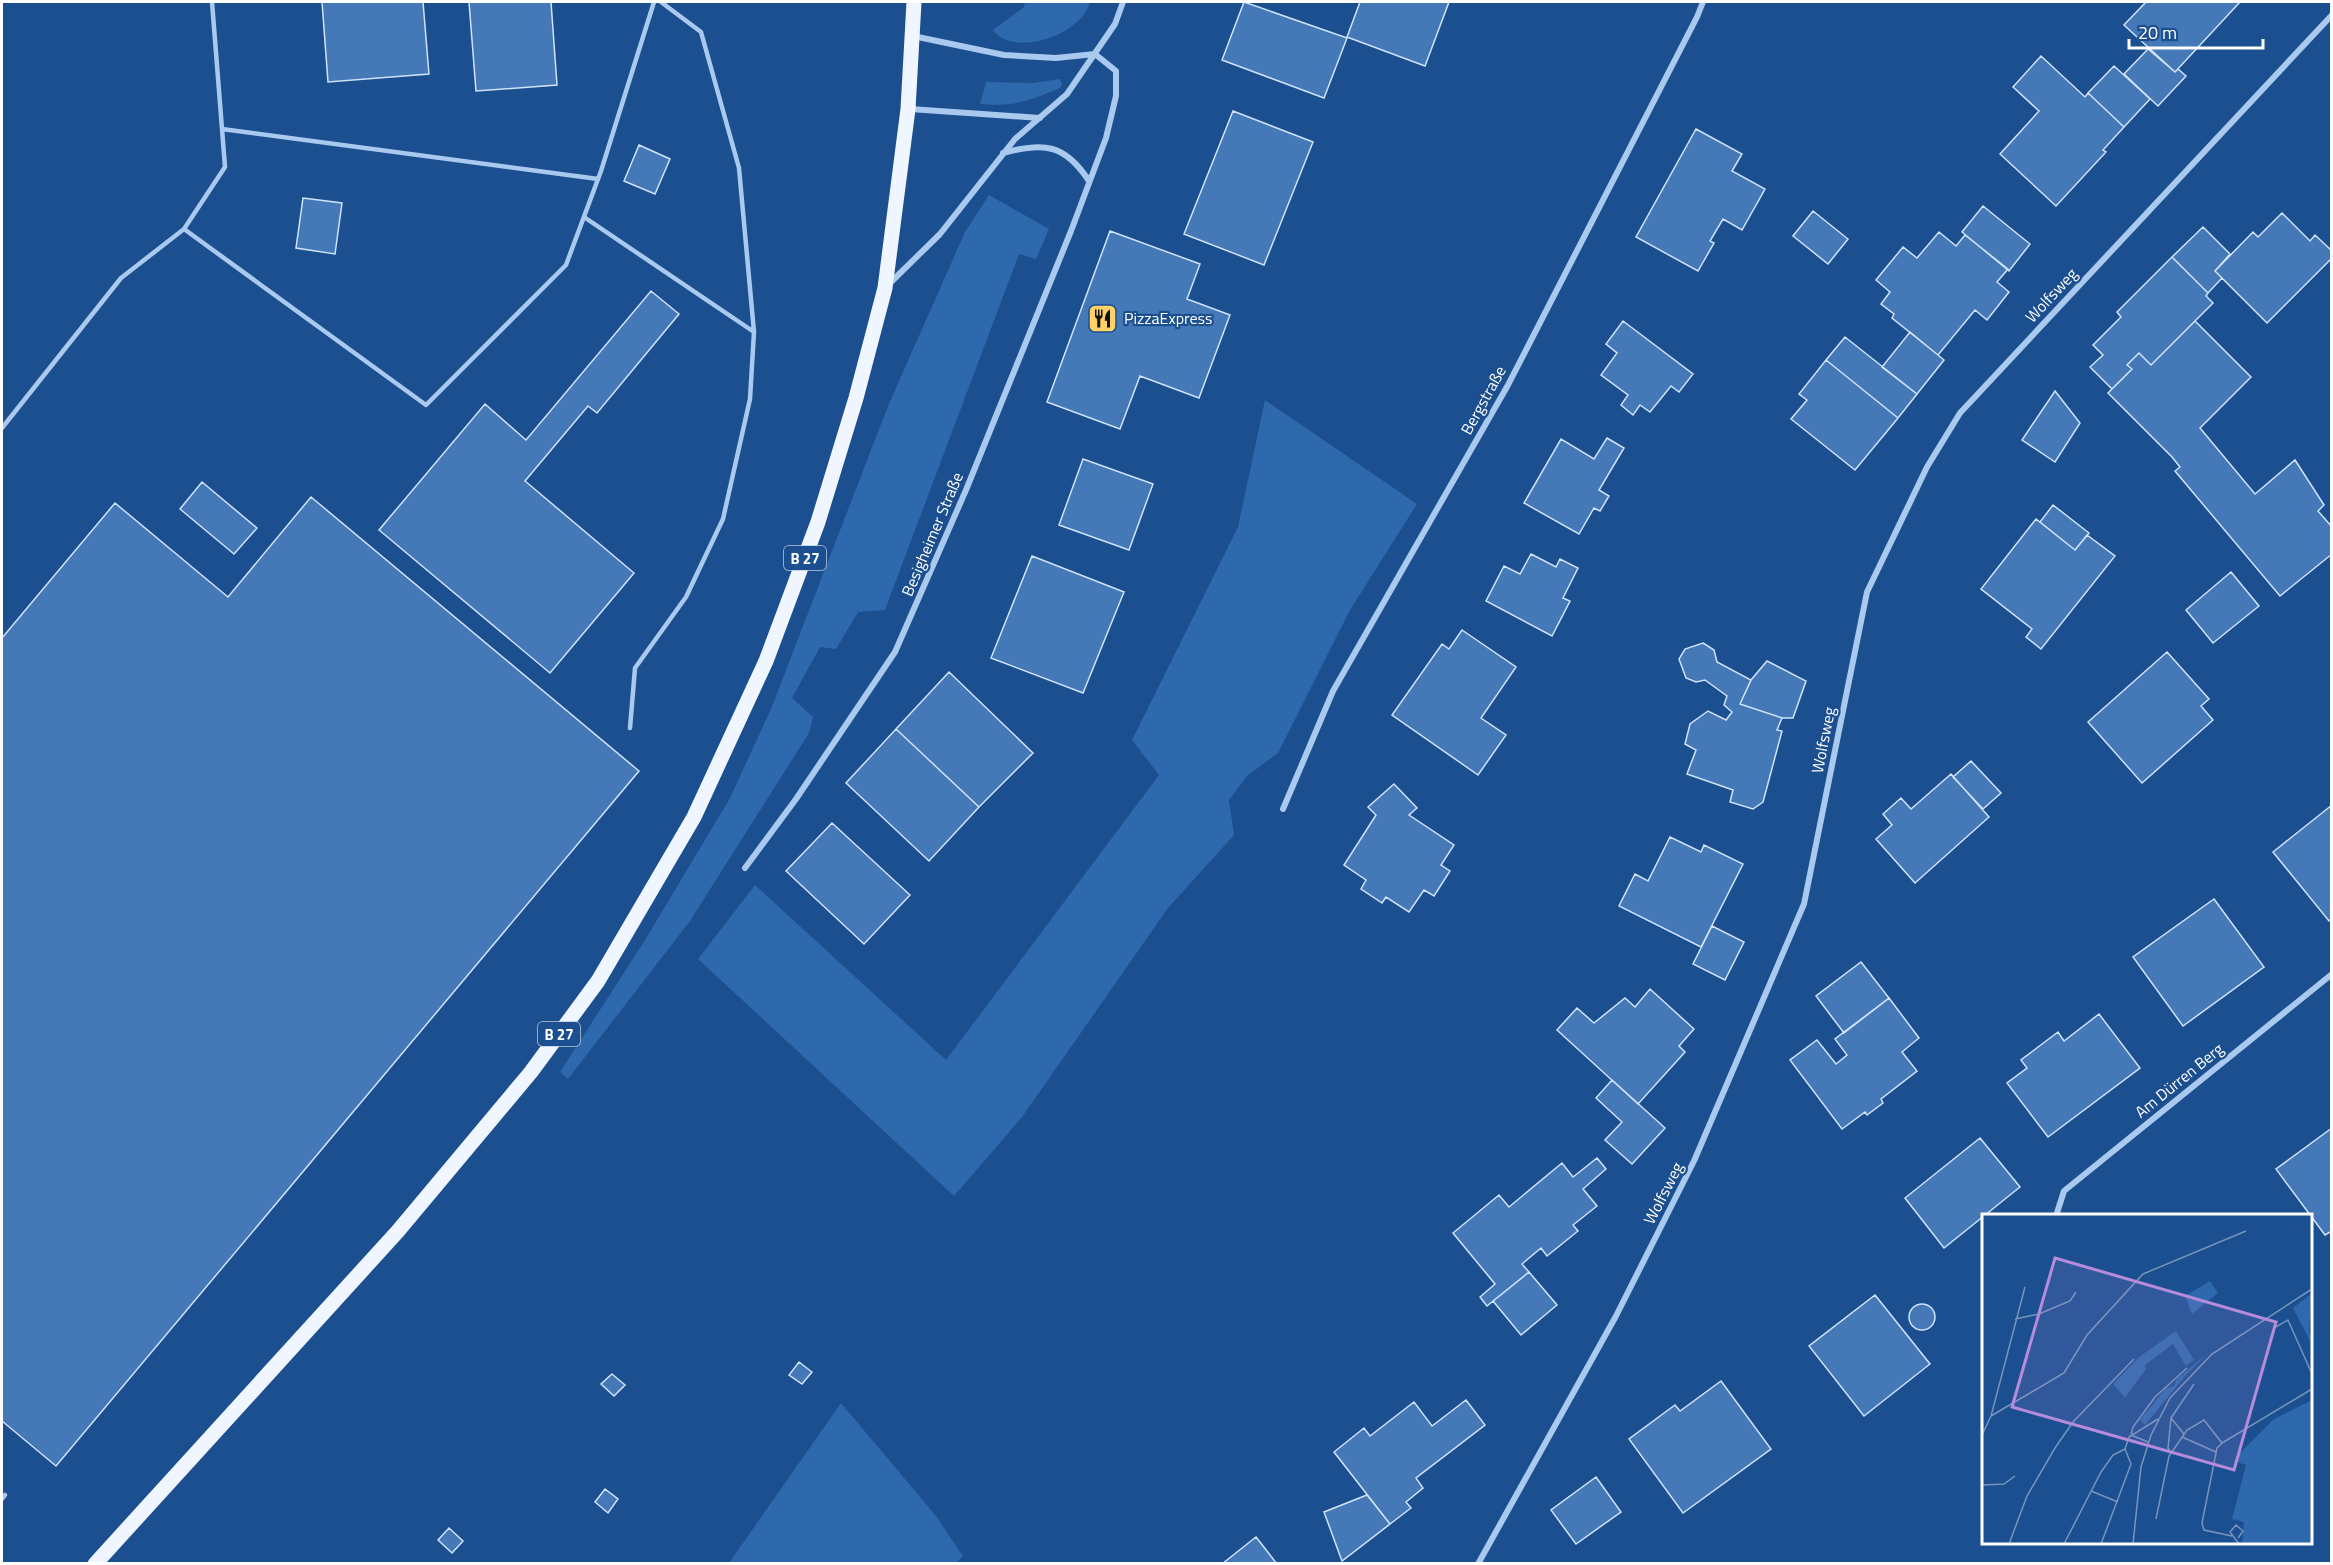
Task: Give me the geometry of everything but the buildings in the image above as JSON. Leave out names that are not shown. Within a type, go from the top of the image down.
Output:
[{"type":"main road","name":"B 27","points":[[94,1563],[398,1231],[531,1072],[598,981],[694,817],[766,661],[818,522],[856,398],[885,288],[908,109],[914,2]]},
{"type":"street","points":[[885,288],[940,234],[1002,153],[1067,94],[1115,24],[1123,2]]},
{"type":"street","name":"Bergstraße","points":[[1283,809],[1333,691],[1508,385],[1703,2]]},
{"type":"street","name":"Wolfsweg","points":[[1478,1563],[1616,1316],[1688,1171],[1804,904],[1867,592],[1927,467],[1960,412],[2331,15]]},
{"type":"street","points":[[913,36],[1004,56],[1056,58],[1095,54]]},
{"type":"street","name":"Besigheimer Straße","points":[[745,868],[796,799],[895,652],[966,490],[1106,138],[1116,96],[1116,71],[1095,54]]},
{"type":"street","points":[[908,109],[1041,118]]},
{"type":"street","points":[[1002,153],[1027,146],[1058,149],[1072,160],[1089,181]]},
{"type":"street","name":"Am Dürren Berg","points":[[2056,1214],[2064,1191],[2331,974]]},
{"type":"lane","points":[[2,428],[121,278],[184,229],[225,167],[212,2]]},
{"type":"lane","points":[[184,229],[426,405],[566,265],[598,179],[654,2]]},
{"type":"lane","points":[[630,728],[635,668],[686,597],[723,519],[750,399],[754,332],[739,168],[733,145],[701,32],[661,2]]},
{"type":"lane","points":[[222,129],[598,179]]},
{"type":"lane","points":[[584,217],[754,332]]},
{"type":"shaded area","points":[[1025,2],[1090,2],[1085,14],[1075,24],[1047,39],[1016,42],[1003,38],[993,30],[1024,7]]},
{"type":"shaded area","points":[[1060,79],[1062,85],[1060,88],[1030,100],[1002,105],[980,104],[986,82],[1032,83]]},
{"type":"shaded area","points":[[989,195],[1049,229],[1036,259],[1019,254],[885,610],[858,612],[836,649],[820,647],[792,698],[813,717],[809,733],[690,921],[568,1079],[560,1072],[645,940],[730,798],[771,709],[888,406],[965,232]]},
{"type":"shaded area","points":[[1265,400],[1417,504],[1350,610],[1278,753],[1247,776],[1229,800],[1234,835],[1168,908],[1022,1117],[954,1196],[698,959],[755,885],[946,1060],[1159,775],[1132,740],[1238,527]]},
{"type":"shaded area","points":[[841,1403],[936,1516],[963,1556],[956,1563],[729,1563]]},
{"type":"place","name":"PizzaExpress","points":[[1103,318]]}]
